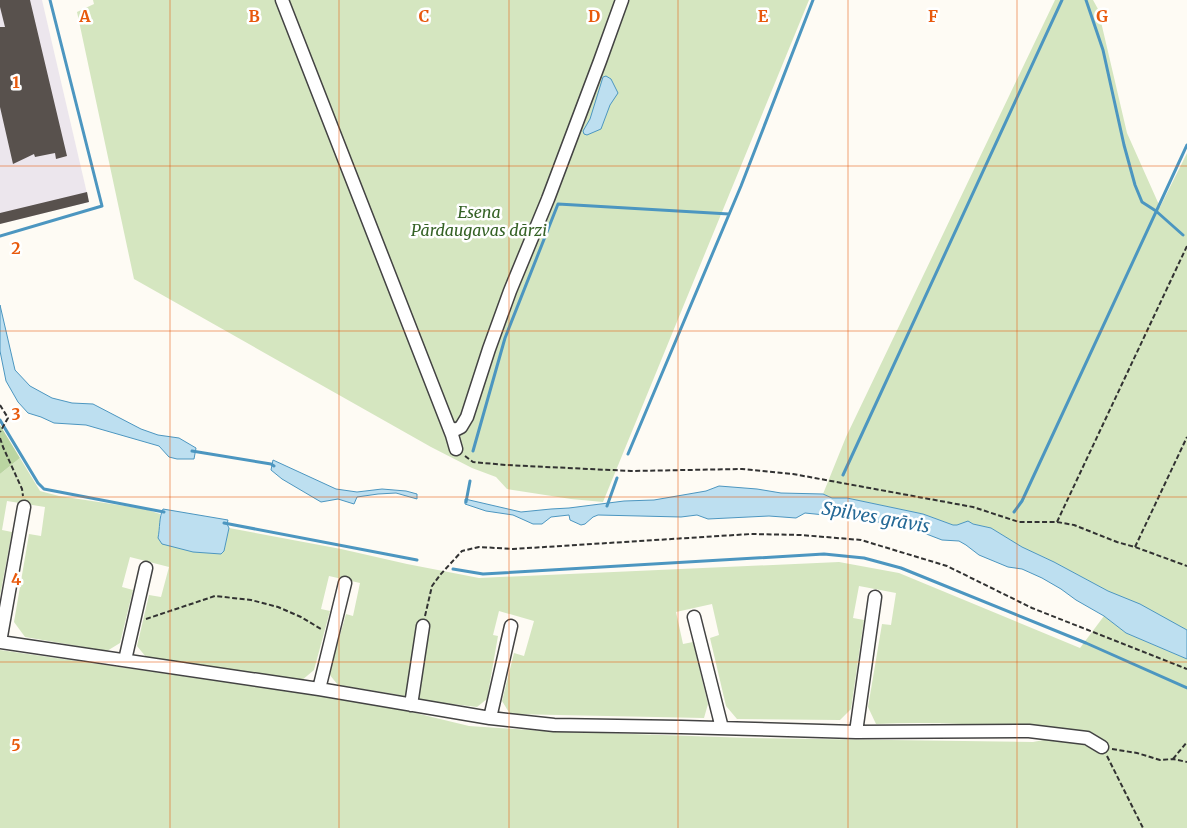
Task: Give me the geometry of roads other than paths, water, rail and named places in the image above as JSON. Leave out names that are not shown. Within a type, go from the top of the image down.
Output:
[{"type":"street","points":[[282,0],[456,449]]},
{"type":"street","points":[[449,427],[455,430],[461,427],[467,417],[510,291],[548,199],[622,0]]},
{"type":"street","points":[[24,507],[0,642],[490,718],[554,725],[856,732],[1029,731],[1087,738],[1102,747]]},
{"type":"street","points":[[124,660],[146,568]]},
{"type":"street","points":[[319,690],[345,583]]},
{"type":"street","points":[[856,732],[875,597]]},
{"type":"street","points":[[694,617],[722,728]]},
{"type":"street","points":[[411,705],[423,626]]},
{"type":"street","points":[[490,718],[511,626]]},
{"type":"water","points":[[606,76],[611,79],[618,93],[610,105],[601,129],[587,135],[584,134],[583,131],[590,119],[603,77]]},
{"type":"water","points":[[0,305],[15,370],[30,386],[52,398],[72,403],[93,404],[141,429],[158,435],[179,438],[196,448],[194,459],[169,457],[159,446],[86,425],[54,423],[28,413],[18,402],[6,381],[0,351]]},
{"type":"water","points":[[273,460],[336,489],[357,492],[382,489],[406,491],[417,494],[417,499],[396,493],[357,497],[354,504],[338,499],[321,502],[282,479],[271,470]]},
{"type":"water","name":"Spilves grāvis","points":[[719,486],[781,493],[823,494],[832,498],[847,498],[923,514],[953,525],[968,521],[991,528],[1022,547],[1108,591],[1140,604],[1187,630],[1187,659],[1126,633],[1104,616],[1042,578],[1022,569],[1008,567],[979,555],[959,541],[942,540],[916,530],[864,519],[805,513],[796,518],[769,516],[708,519],[697,515],[681,517],[598,515],[581,525],[570,520],[569,515],[551,517],[542,524],[533,524],[513,515],[486,511],[465,504],[465,499],[521,512],[624,501],[654,500],[706,491]]},
{"type":"water","points":[[163,509],[228,520],[229,528],[224,551],[221,554],[193,552],[162,544],[158,538]]},
{"type":"waterway","points":[[0,236],[102,206],[50,0]]},
{"type":"waterway","points":[[628,454],[741,186],[813,0]]},
{"type":"waterway","points":[[843,475],[1062,0]]},
{"type":"waterway","points":[[1086,0],[1103,50],[1124,145],[1135,185],[1142,202],[1156,211],[1183,235]]},
{"type":"waterway","points":[[1014,512],[1022,501],[1187,145]]},
{"type":"waterway","points":[[473,451],[505,338],[558,204],[729,214]]},
{"type":"waterway","points":[[0,420],[38,483],[44,489],[164,512]]},
{"type":"waterway","points":[[192,451],[274,466]]},
{"type":"waterway","points":[[607,506],[617,478]]},
{"type":"waterway","points":[[466,502],[470,481]]},
{"type":"waterway","points":[[224,523],[417,560]]},
{"type":"waterway","points":[[453,569],[483,574],[824,554],[864,558],[901,568],[1086,643],[1187,688]]},
{"type":"park label","name":"Esena Pārdaugavas dārzi","points":[[479,221]]}]
